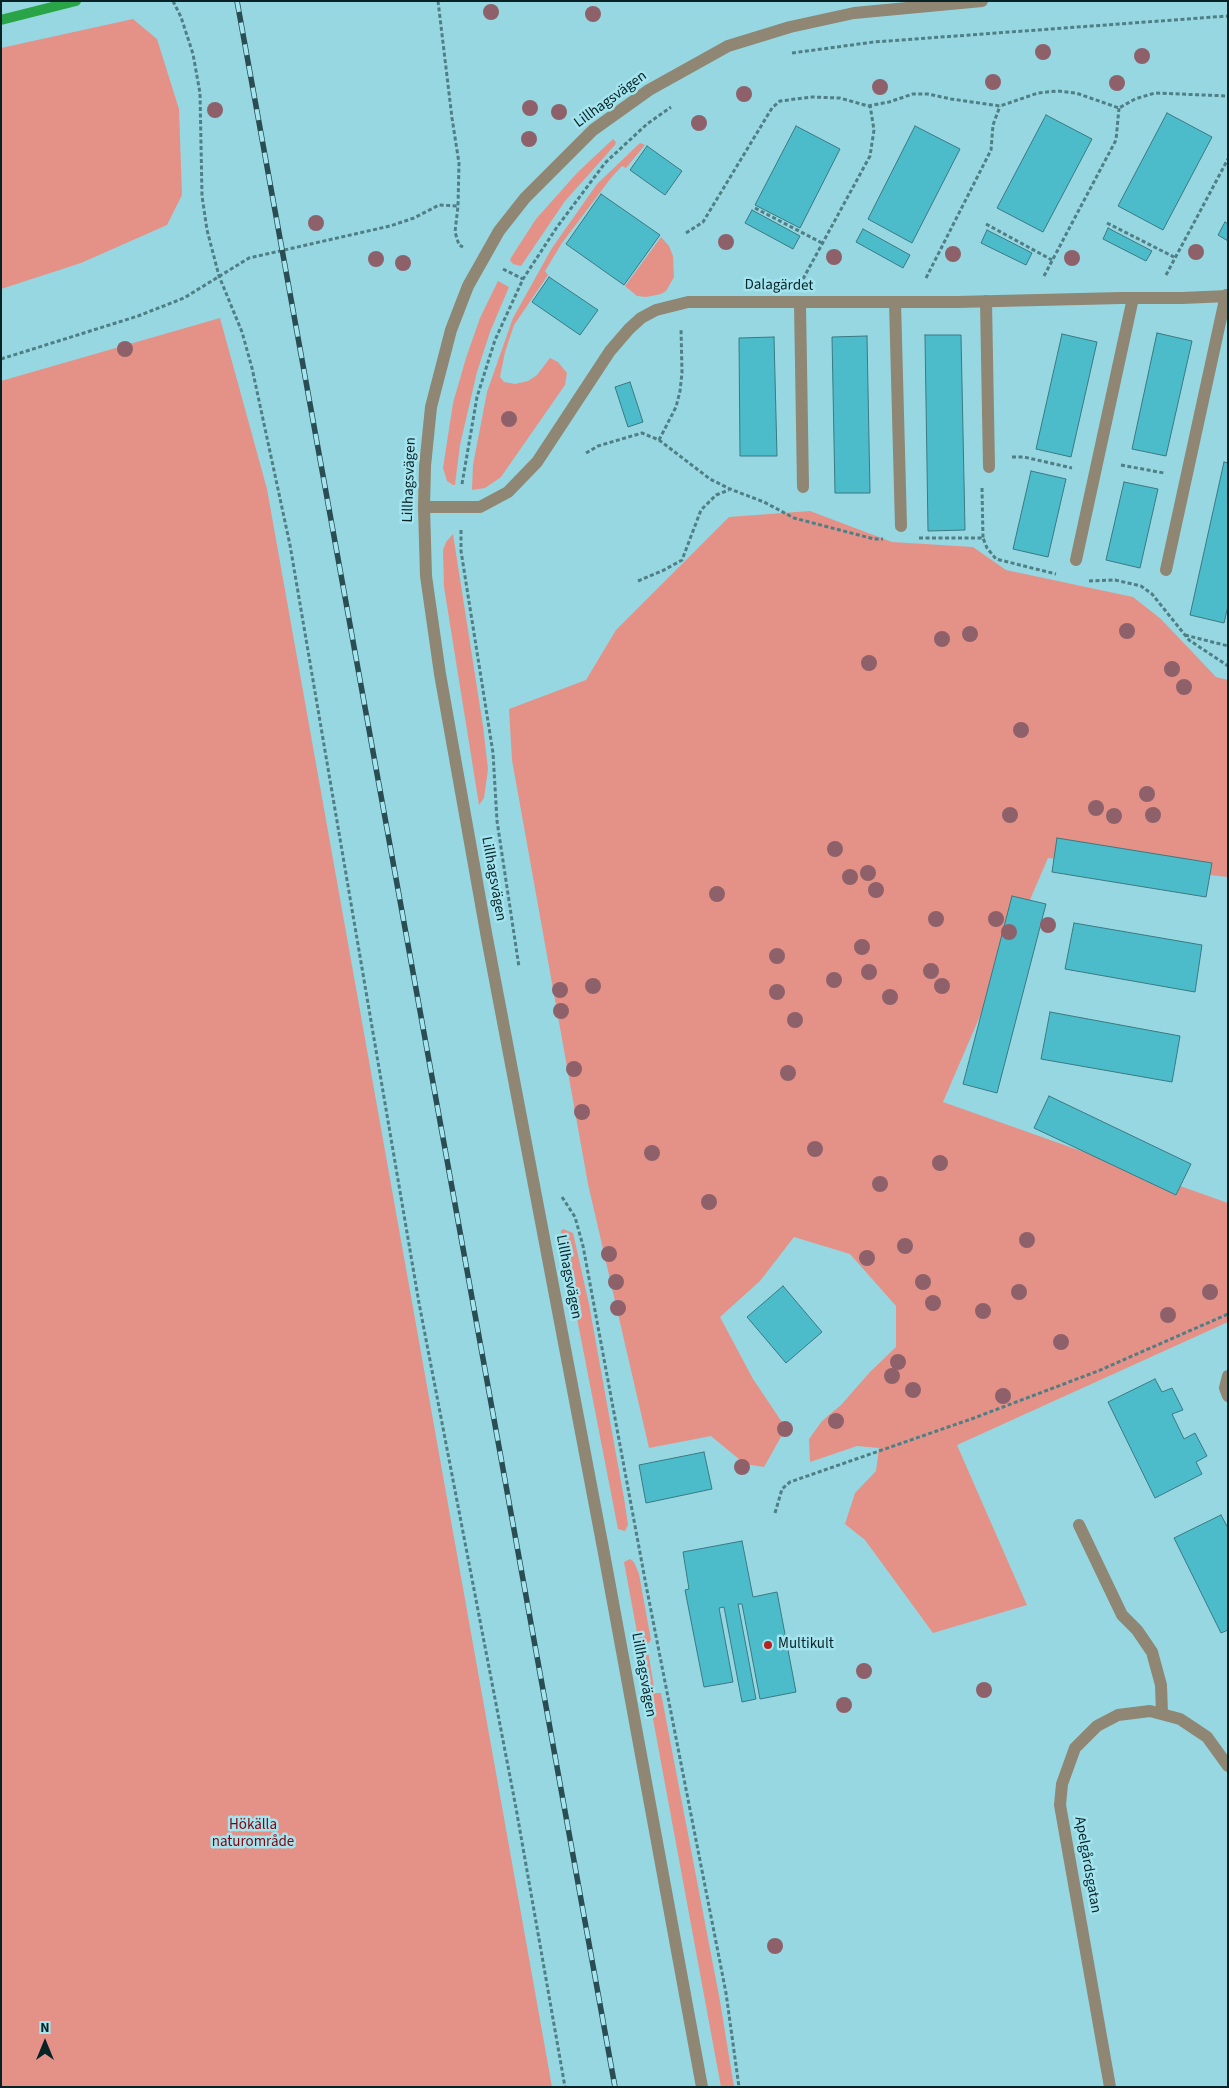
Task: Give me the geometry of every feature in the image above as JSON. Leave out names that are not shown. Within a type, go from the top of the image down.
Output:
[{"type":"street","name":"Lillhagsvägen","points":[[702,2087],[604,1548],[489,947],[440,674],[426,576],[425,466],[431,407],[451,330],[468,286],[499,231],[525,198],[593,130],[657,86],[728,46],[790,27],[854,13],[935,3],[982,1]]},
{"type":"street","name":"Dalagärdet","points":[[424,507],[480,507],[508,492],[537,462],[610,350],[641,318],[656,310],[688,302],[913,302],[1227,296]]},
{"type":"street","points":[[1166,570],[1227,296]]},
{"type":"street","points":[[1076,560],[1133,298]]},
{"type":"street","points":[[986,301],[989,462]]},
{"type":"street","points":[[895,302],[901,526]]},
{"type":"street","points":[[795,303],[803,487]]},
{"type":"street","points":[[1228,1376],[1225,1388],[1228,1396]]},
{"type":"street","points":[[1079,1525],[1122,1615],[1152,1652],[1161,1685],[1162,1714]]},
{"type":"street","name":"Apelgårdsgatan","points":[[1110,2087],[1060,1806],[1062,1784],[1075,1748],[1097,1726],[1118,1715],[1150,1711],[1180,1719],[1207,1737],[1228,1766]]},
{"type":"path","points":[[174,1],[194,54],[200,93],[202,196],[207,230],[219,276],[242,332],[252,368],[290,546],[419,1303],[516,1808],[565,2087]]},
{"type":"path","points":[[438,1],[459,163],[455,232],[459,245],[475,256],[523,279]]},
{"type":"path","points":[[784,55],[874,42],[1228,16]]},
{"type":"path","points":[[686,233],[703,222],[772,108],[780,100],[812,97],[840,98],[870,106],[913,94],[928,94],[1000,106],[1038,93],[1057,91],[1076,93],[1119,108],[1135,99],[1155,93],[1228,96]]},
{"type":"path","points":[[795,303],[822,243],[870,156],[874,130],[870,106]]},
{"type":"path","points":[[913,302],[991,150],[993,125],[1000,106]]},
{"type":"path","points":[[519,967],[497,821],[493,752],[461,551],[460,508],[468,439],[477,397],[495,340],[523,279],[557,227],[605,163],[647,124],[671,107]]},
{"type":"path","points":[[1034,299],[1052,260],[1116,140],[1119,108]]},
{"type":"path","points":[[1154,298],[1228,159]]},
{"type":"path","points":[[1,359],[138,316],[184,298],[249,258],[390,226],[414,218],[439,205],[458,206]]},
{"type":"path","points":[[755,208],[822,243]]},
{"type":"path","points":[[1107,223],[1174,258]]},
{"type":"path","points":[[986,224],[1052,260]]},
{"type":"path","points":[[659,440],[676,407],[680,391],[682,373],[680,304]]},
{"type":"path","points":[[983,538],[982,474],[989,462],[1024,457],[1095,473]]},
{"type":"path","points":[[1098,460],[1187,477]]},
{"type":"path","points":[[638,581],[682,560],[702,510],[716,495],[730,489]]},
{"type":"path","points":[[1185,635],[1228,646]]},
{"type":"path","points":[[562,1196],[575,1217],[583,1246],[646,1585],[726,1993],[739,2087]]},
{"type":"path","points":[[775,1513],[782,1489],[790,1482],[974,1418],[1098,1371],[1228,1314]]},
{"type":"green space","points":[[133,19],[157,39],[179,109],[182,195],[167,225],[81,263],[1,289],[1,48]]},
{"type":"green space","points":[[613,139],[616,142],[615,145],[565,201],[521,266],[513,264],[510,260],[512,256],[536,219],[577,173]]},
{"type":"green space","points":[[640,143],[645,145],[626,168],[622,166],[611,178],[562,243],[545,271],[548,275],[514,325],[505,352],[500,377],[504,382],[515,384],[528,381],[537,375],[550,358],[558,362],[567,373],[565,385],[501,477],[485,488],[472,490],[473,465],[487,392],[513,318],[552,248],[597,184]]},
{"type":"green space","points":[[661,237],[669,246],[673,256],[674,277],[666,291],[661,294],[646,297],[637,296],[625,286]]},
{"type":"green space","points":[[498,281],[509,287],[490,332],[477,372],[460,445],[455,485],[453,485],[447,481],[443,468],[453,403],[480,318]]},
{"type":"green space","name":"Hökälla naturområde","points":[[220,318],[267,489],[552,2087],[1,2087],[1,381]]},
{"type":"green space","points":[[810,511],[892,542],[973,547],[1006,570],[1133,597],[1161,619],[1216,677],[1228,680],[1228,877],[1048,858],[943,1102],[1228,1203],[1228,1322],[957,1445],[1027,1605],[933,1633],[865,1540],[845,1524],[855,1493],[876,1471],[879,1448],[857,1446],[810,1462],[809,1439],[822,1421],[841,1405],[870,1372],[896,1347],[896,1306],[850,1254],[794,1237],[760,1281],[720,1317],[753,1379],[786,1428],[764,1467],[745,1464],[711,1436],[649,1448],[588,1184],[512,760],[509,709],[586,680],[616,630],[729,517]]},
{"type":"green space","points":[[453,534],[488,769],[484,798],[479,805],[444,587],[443,550],[446,542]]},
{"type":"green space","points":[[563,1229],[573,1233],[589,1304],[625,1504],[628,1525],[625,1531],[618,1529],[561,1236]]},
{"type":"green space","points":[[630,1559],[634,1562],[639,1574],[651,1640],[647,1645],[655,1693],[661,1693],[720,2001],[734,2087],[721,2087],[624,1562]]},
{"type":"building","points":[[1167,113],[1212,137],[1163,230],[1118,206]]},
{"type":"building","points":[[1046,115],[1092,139],[1043,232],[997,208]]},
{"type":"building","points":[[796,126],[840,149],[800,228],[755,205]]},
{"type":"building","points":[[915,126],[960,149],[912,243],[868,219]]},
{"type":"building","points":[[647,146],[682,171],[665,195],[630,170]]},
{"type":"building","points":[[601,194],[660,235],[624,285],[566,244]]},
{"type":"building","points":[[752,210],[800,236],[793,249],[745,223]]},
{"type":"building","points":[[1225,222],[1228,224],[1228,241],[1218,235]]},
{"type":"building","points":[[1108,228],[1152,251],[1146,261],[1103,239]]},
{"type":"building","points":[[863,229],[910,255],[903,268],[856,242]]},
{"type":"building","points":[[987,230],[1032,253],[1026,265],[981,243]]},
{"type":"building","points":[[549,277],[598,310],[580,335],[532,302]]},
{"type":"building","points":[[1157,333],[1192,341],[1166,456],[1132,449]]},
{"type":"building","points":[[1062,334],[1097,342],[1071,457],[1036,449]]},
{"type":"building","points":[[925,335],[961,335],[965,530],[928,531]]},
{"type":"building","points":[[867,336],[870,493],[835,493],[832,337]]},
{"type":"building","points":[[774,337],[777,456],[740,456],[739,338]]},
{"type":"building","points":[[630,382],[643,422],[628,427],[615,387]]},
{"type":"building","points":[[1224,462],[1228,463],[1228,606],[1224,623],[1190,615]]},
{"type":"building","points":[[1031,471],[1066,479],[1048,557],[1013,549]]},
{"type":"building","points":[[1124,482],[1158,489],[1140,568],[1106,560]]},
{"type":"building","points":[[1057,838],[1212,863],[1206,897],[1052,872]]},
{"type":"building","points":[[1012,896],[1046,904],[997,1093],[963,1084]]},
{"type":"building","points":[[1074,923],[1202,945],[1195,992],[1065,969]]},
{"type":"building","points":[[1050,1012],[1180,1036],[1172,1082],[1041,1059]]},
{"type":"building","points":[[1049,1096],[1191,1164],[1176,1195],[1034,1128]]},
{"type":"building","points":[[783,1286],[822,1332],[786,1363],[747,1317]]},
{"type":"building","points":[[1155,1379],[1162,1392],[1172,1388],[1183,1410],[1172,1414],[1184,1439],[1195,1433],[1207,1456],[1196,1462],[1202,1474],[1155,1498],[1108,1402]]},
{"type":"building","points":[[704,1452],[712,1489],[646,1503],[639,1465]]},
{"type":"building","points":[[1221,1515],[1228,1528],[1228,1630],[1221,1633],[1174,1538]]},
{"type":"building","name":"Multikult","points":[[742,1541],[753,1597],[777,1592],[796,1692],[760,1699],[742,1604],[738,1604],[756,1699],[742,1702],[724,1607],[719,1608],[733,1682],[704,1687],[685,1590],[689,1589],[683,1552]]},
{"type":"waterway","points":[[1,20],[76,1]]},
{"type":"railway","points":[[237,1],[615,2087]]},
{"type":"place","name":"Multikult","points":[[768,1645]]}]
